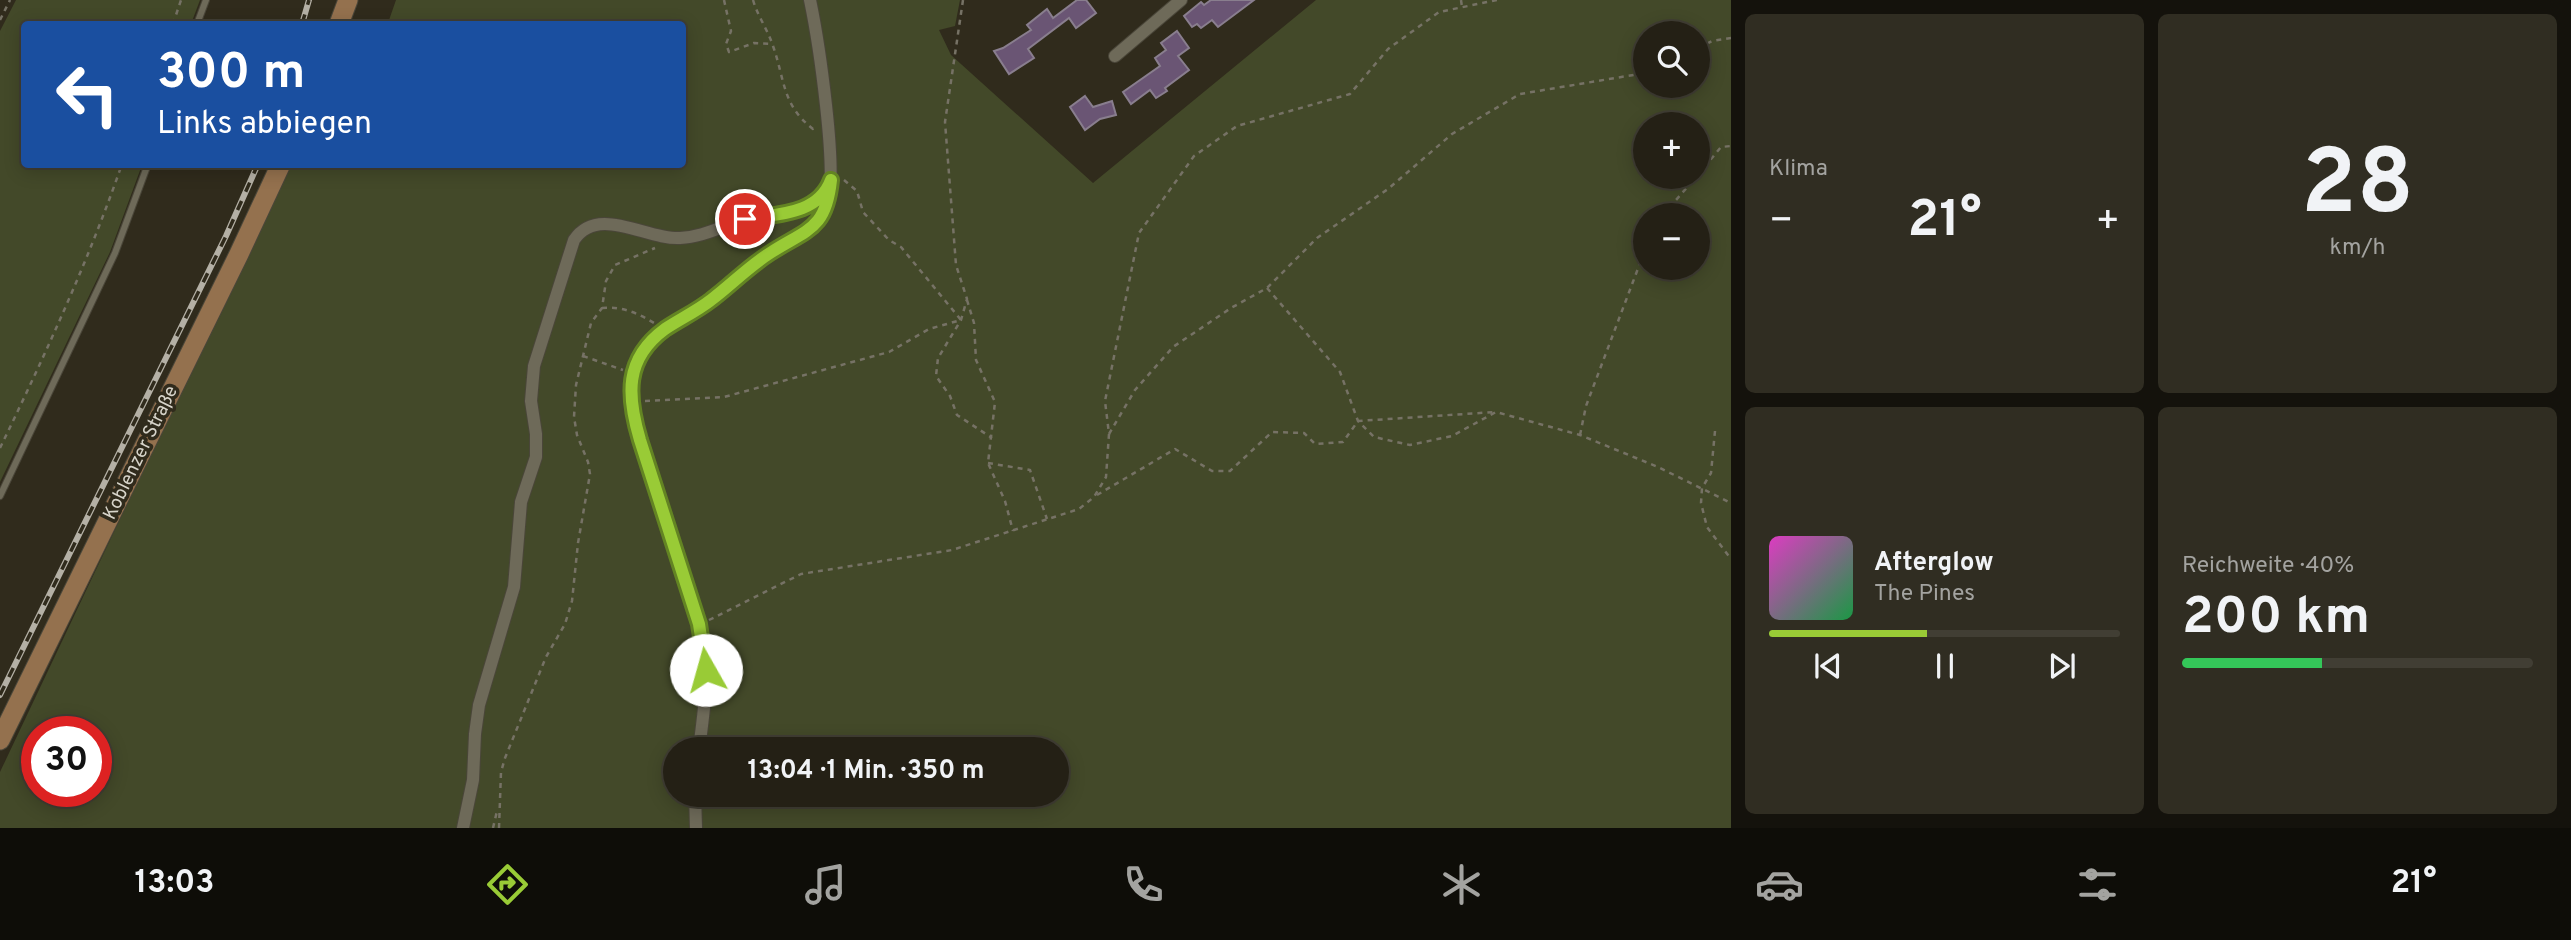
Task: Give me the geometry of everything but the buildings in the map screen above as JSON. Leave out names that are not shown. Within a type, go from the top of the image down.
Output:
[{"type":"main road","points":[[340,21],[348,0]]},
{"type":"main road","name":"Koblenzer Straße","points":[[0,740],[279,168]]},
{"type":"street","points":[[701,737],[706,670],[699,624],[640,440],[631,402],[633,373],[649,343],[665,329],[710,301],[764,257],[816,224],[827,207],[831,174],[810,0]]},
{"type":"street","points":[[1115,55],[1181,0]]},
{"type":"street","points":[[463,828],[473,780],[479,705],[514,587],[522,502],[536,457],[531,388],[534,366],[574,240],[584,229],[597,224],[618,226],[665,238],[695,236],[745,219],[796,211],[819,200],[827,192],[831,174]]},
{"type":"street","points":[[695,807],[696,828]]},
{"type":"lane","points":[[198,21],[206,0]]},
{"type":"lane","points":[[0,496],[115,253],[147,168]]},
{"type":"path","points":[[0,20],[10,0]]},
{"type":"path","points":[[174,21],[181,0]]},
{"type":"path","points":[[724,0],[731,31],[726,44],[729,52],[754,43],[773,44]]},
{"type":"path","points":[[753,0],[758,17],[773,44],[781,80],[797,116],[813,129]]},
{"type":"path","points":[[963,0],[945,122],[956,265],[974,323],[976,360],[995,402],[988,463],[1005,501],[1013,531]]},
{"type":"path","points":[[1461,0],[1462,7]]},
{"type":"path","points":[[1110,488],[1106,477],[1109,434],[1105,401],[1139,233],[1194,156],[1237,126],[1350,94],[1388,49],[1438,12],[1497,0]]},
{"type":"path","points":[[1710,42],[1731,38]]},
{"type":"path","points":[[1109,434],[1135,390],[1172,347],[1267,288],[1317,238],[1388,189],[1452,134],[1520,94],[1633,76]]},
{"type":"path","points":[[1710,160],[1721,147],[1731,146]]},
{"type":"path","points":[[0,448],[94,243],[121,168]]},
{"type":"path","points":[[831,174],[857,191],[863,212],[889,240],[901,247],[961,320]]},
{"type":"path","points":[[1673,203],[1685,189]]},
{"type":"path","points":[[499,828],[501,772],[505,758],[546,657],[565,624],[572,600],[578,543],[590,484],[588,462],[577,435],[574,417],[576,385],[591,323],[602,308],[606,281],[615,265],[648,252],[665,238]]},
{"type":"path","points":[[1580,435],[1586,406],[1634,280]]},
{"type":"path","points":[[1267,288],[1340,372],[1358,421],[1374,437],[1410,445],[1452,436],[1496,412]]},
{"type":"path","points":[[967,299],[961,320],[938,358],[936,376],[950,396],[957,415],[992,438]]},
{"type":"path","points":[[602,308],[614,307],[641,315],[665,329]]},
{"type":"path","points":[[631,402],[724,397],[889,352],[929,329],[961,320]]},
{"type":"path","points":[[582,355],[633,373]]},
{"type":"path","points":[[1358,421],[1496,412],[1580,435],[1731,503]]},
{"type":"path","points":[[699,624],[801,574],[952,550],[1079,509],[1094,497],[1175,449],[1212,471],[1230,471],[1272,432],[1304,433],[1315,444],[1343,442],[1358,421]]},
{"type":"path","points":[[1715,431],[1711,473],[1702,488],[1701,503],[1707,527],[1731,559]]},
{"type":"path","points":[[988,463],[1030,470],[1047,519]]},
{"type":"path","points":[[1094,497],[1106,477]]},
{"type":"path","points":[[493,828],[498,807]]},
{"type":"green space","points":[[16,0],[200,0],[192,21],[21,21],[21,168],[141,168],[110,252],[0,482],[0,31]]},
{"type":"green space","points":[[396,0],[960,0],[955,26],[939,30],[951,55],[1093,183],[1316,0],[1731,0],[1731,828],[0,828],[0,772],[21,728],[21,807],[112,807],[112,716],[27,716],[287,168],[686,168],[686,21],[389,21]]},
{"type":"railway","points":[[303,21],[309,0]]},
{"type":"railway","points":[[0,695],[226,236],[256,168]]},
{"type":"route","points":[[706,670],[706,653],[699,624],[640,440],[632,412],[631,392],[636,363],[649,343],[665,329],[710,301],[764,257],[816,224],[827,207],[831,180],[827,192],[819,200],[796,211],[745,219]]}]
